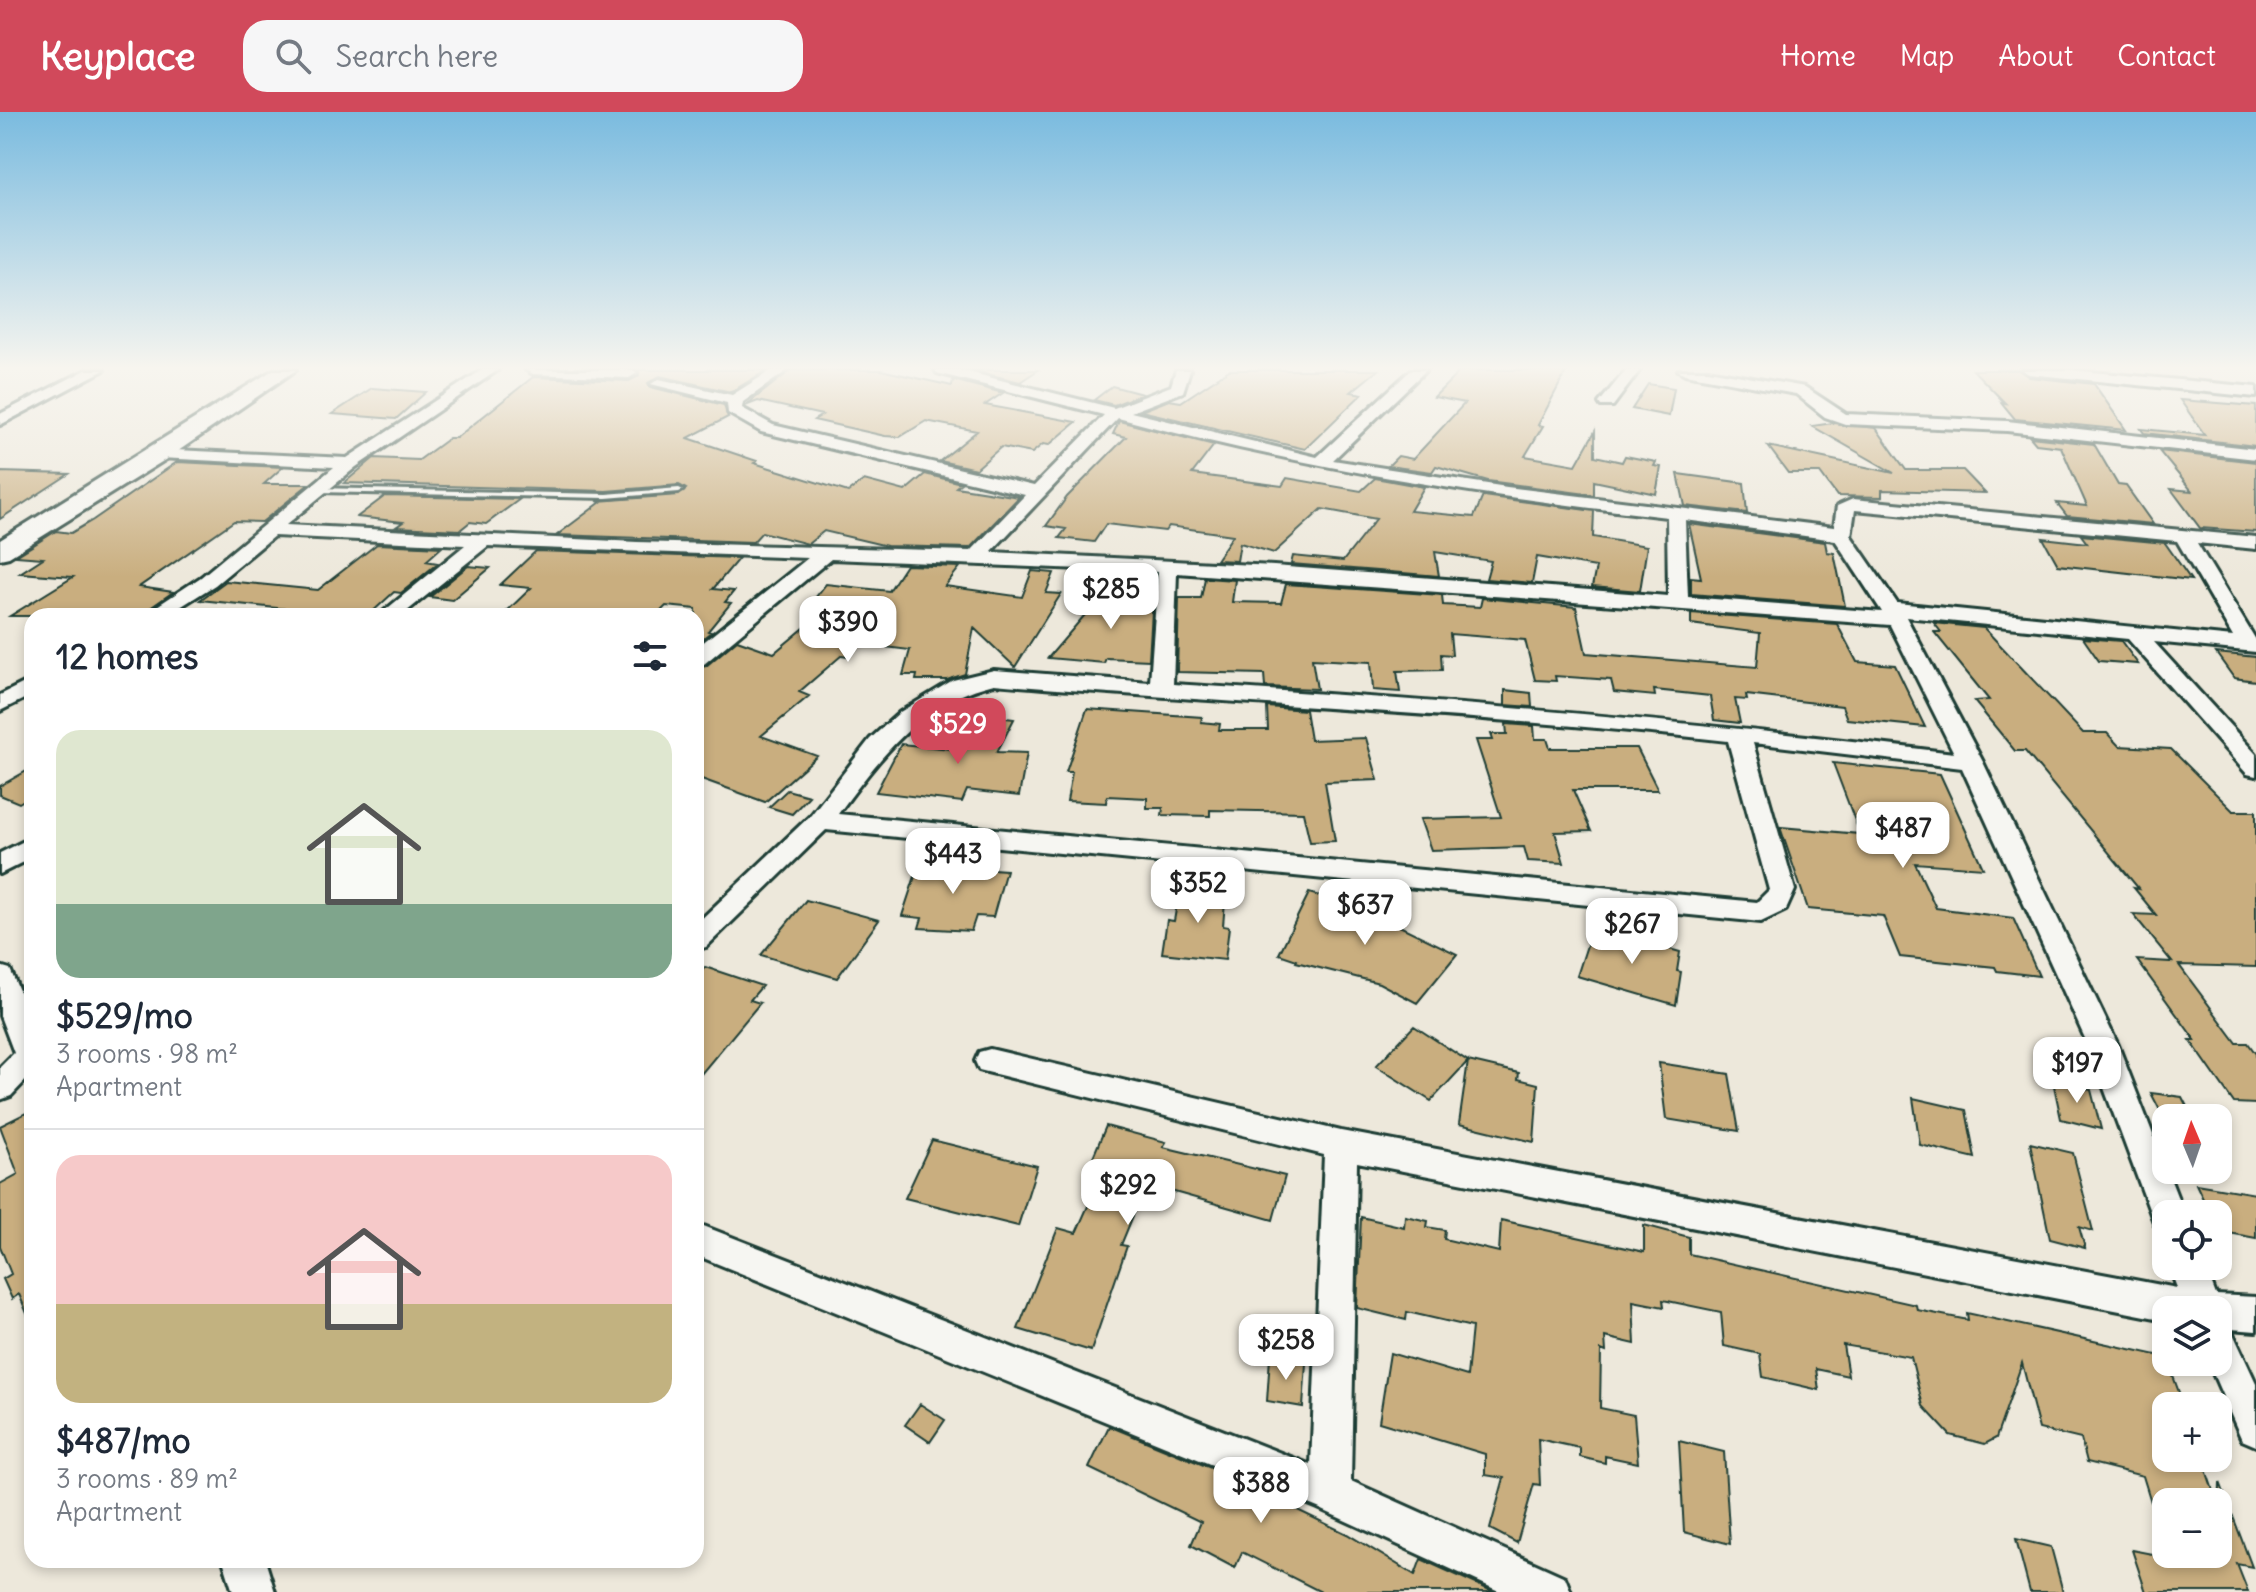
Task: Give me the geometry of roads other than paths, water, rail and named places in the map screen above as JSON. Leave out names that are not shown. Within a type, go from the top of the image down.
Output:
[{"type":"street","points":[[0,551],[181,439]]},
{"type":"street","points":[[165,608],[208,581],[350,463],[386,439]]},
{"type":"street","points":[[810,439],[1035,492]]},
{"type":"street","points":[[976,557],[1088,439]]},
{"type":"street","points":[[1209,439],[1321,462],[1823,530],[1842,536],[1894,614],[1971,762],[2103,1045],[2162,1200]]},
{"type":"street","points":[[1321,462],[1345,439]]},
{"type":"street","points":[[2123,439],[2256,454]]},
{"type":"street","points":[[160,453],[350,463]]},
{"type":"street","points":[[1842,536],[1846,506],[1853,504],[2256,543]]},
{"type":"street","points":[[1676,512],[1678,601]]},
{"type":"street","points":[[266,530],[1168,567],[1894,614],[2134,633],[2252,646]]},
{"type":"street","points":[[2183,536],[2252,646]]},
{"type":"street","points":[[398,608],[484,540]]},
{"type":"street","points":[[704,653],[828,552]]},
{"type":"street","points":[[1161,692],[1168,567]]},
{"type":"street","points":[[2134,633],[2256,769]]},
{"type":"street","points":[[704,932],[820,821],[878,744],[908,717],[961,685],[994,677],[1161,692],[1434,707],[1738,733],[1971,762]]},
{"type":"street","points":[[0,704],[24,690]]},
{"type":"street","points":[[820,821],[1659,899],[1761,912],[1776,903],[1782,890],[1738,733]]},
{"type":"street","points":[[0,865],[24,851]]},
{"type":"street","points":[[0,977],[24,1043]]},
{"type":"street","points":[[990,1061],[1341,1145],[2152,1300]]},
{"type":"street","points":[[0,1087],[24,1065]]},
{"type":"street","points":[[1330,1493],[1341,1145]]},
{"type":"street","points":[[704,1242],[1330,1493],[1550,1592]]},
{"type":"street","points":[[2232,1312],[2256,1314]]},
{"type":"street","points":[[2232,1373],[2256,1426]]},
{"type":"street","points":[[246,1568],[254,1592]]},
{"type":"lane","points":[[318,490],[606,496],[679,490]]}]
